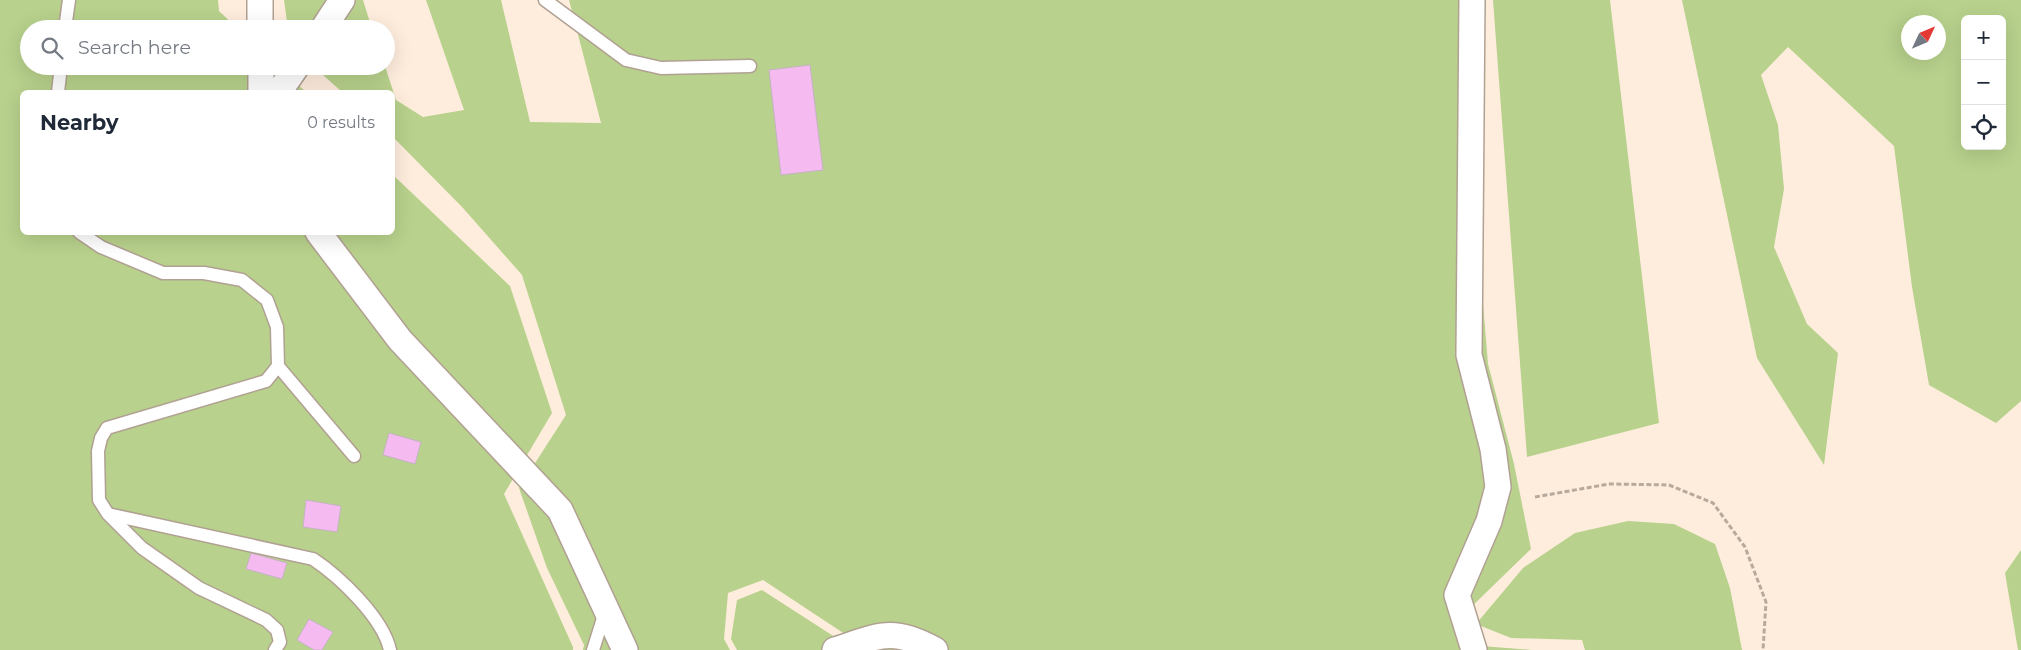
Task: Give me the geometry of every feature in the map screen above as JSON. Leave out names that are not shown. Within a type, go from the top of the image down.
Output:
[{"type":"street","points":[[260,0],[260,20]]},
{"type":"street","points":[[328,20],[342,0]]},
{"type":"street","points":[[1472,0],[1468,355],[1493,449],[1498,487],[1489,521],[1458,595],[1474,650]]},
{"type":"street","points":[[261,75],[261,90]]},
{"type":"street","points":[[281,90],[291,75]]},
{"type":"street","points":[[320,235],[400,340],[560,510],[625,650]]},
{"type":"street","points":[[835,650],[884,634],[915,639],[935,650]]},
{"type":"lane","points":[[67,20],[69,0]]},
{"type":"lane","points":[[545,0],[626,60],[661,68],[750,66]]},
{"type":"lane","points":[[58,90],[60,75]]},
{"type":"lane","points":[[83,235],[101,247],[163,272],[204,273],[242,280],[267,300],[277,327],[278,366],[354,456]]},
{"type":"lane","points":[[278,366],[266,381],[107,428],[101,438],[98,451],[99,500],[108,514],[142,548],[199,588],[266,620],[277,630],[279,647]]},
{"type":"lane","points":[[108,514],[314,559],[337,575],[360,600],[376,622],[390,650]]},
{"type":"lane","points":[[593,650],[606,610]]},
{"type":"path","points":[[1535,497],[1609,484],[1669,486],[1713,503],[1745,547],[1766,602],[1762,650]]},
{"type":"green space","points":[[0,0],[218,0],[219,11],[228,20],[20,20],[20,75],[288,75],[304,90],[20,90],[20,235],[395,235],[395,177],[510,286],[552,413],[504,494],[573,650],[0,650]]},
{"type":"green space","points":[[284,0],[363,0],[369,20],[287,20]]},
{"type":"green space","points":[[426,0],[501,0],[530,122],[601,123],[569,0],[1468,0],[1481,280],[1488,364],[1514,464],[1531,549],[1465,613],[1481,646],[1532,650],[869,650],[763,580],[728,593],[724,639],[730,650],[583,650],[584,645],[547,568],[519,488],[566,415],[522,275],[463,208],[395,139],[395,97],[396,100],[423,117],[464,110]]},
{"type":"green space","points":[[1493,0],[1610,0],[1659,423],[1527,457]]},
{"type":"green space","points":[[1682,0],[2021,0],[2021,401],[1996,423],[1929,385],[1912,287],[1894,146],[1788,47],[1761,75],[1778,125],[1784,189],[1774,247],[1807,324],[1838,353],[1824,465],[1757,358]]},
{"type":"green space","points":[[323,75],[388,75],[393,90],[340,90]]},
{"type":"green space","points":[[1628,521],[1674,524],[1715,544],[1730,588],[1742,650],[1585,650],[1582,640],[1511,638],[1476,624],[1523,568],[1575,533]]},
{"type":"green space","points":[[2021,550],[2021,650],[2018,650],[2005,573]]},
{"type":"green space","points":[[762,590],[855,650],[737,650],[731,639],[737,600]]},
{"type":"building","points":[[810,65],[823,170],[781,175],[769,70]]},
{"type":"building","points":[[389,433],[421,442],[415,464],[383,455]]},
{"type":"building","points":[[306,500],[341,506],[337,532],[303,527]]},
{"type":"building","points":[[251,553],[287,563],[282,579],[246,569]]},
{"type":"building","points":[[309,619],[333,632],[322,650],[314,650],[297,640]]}]
